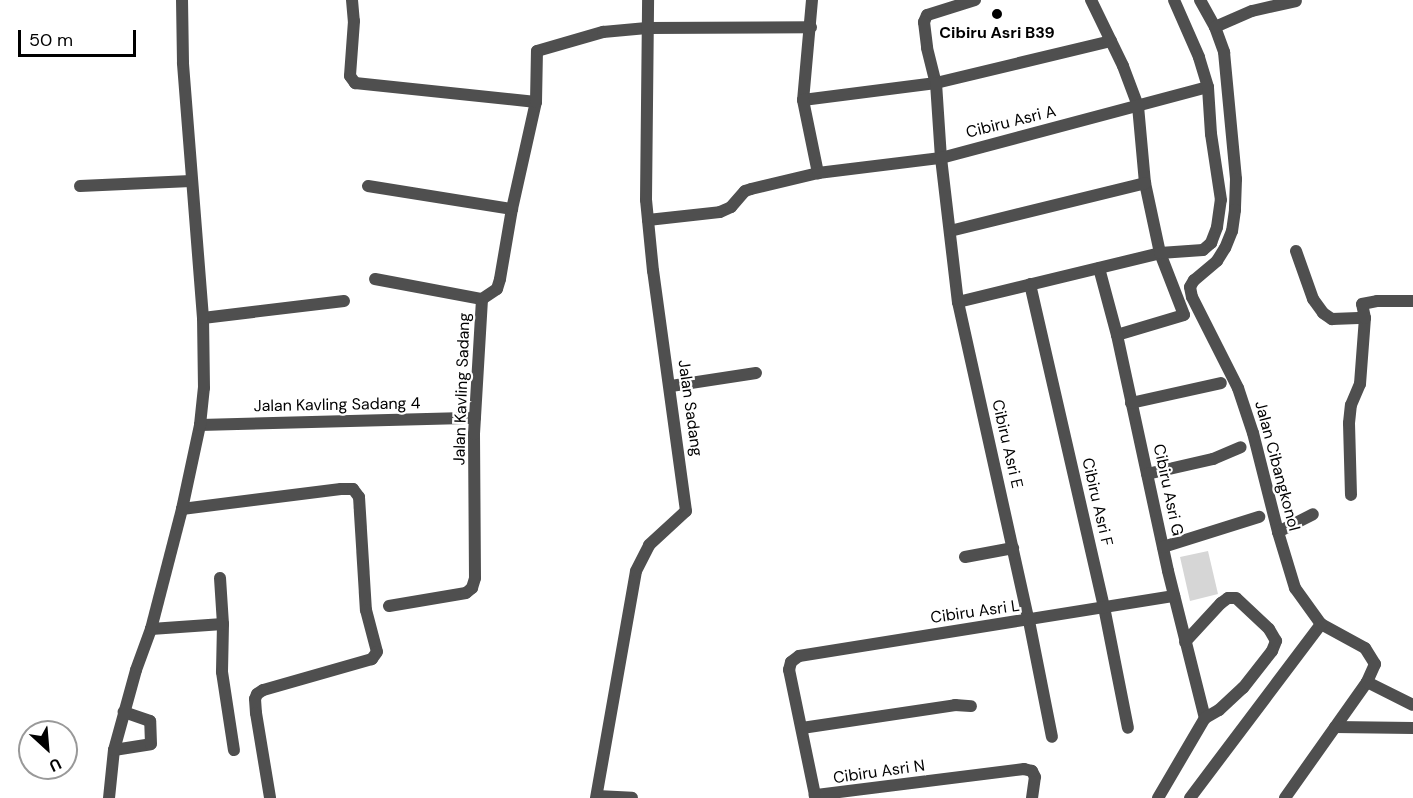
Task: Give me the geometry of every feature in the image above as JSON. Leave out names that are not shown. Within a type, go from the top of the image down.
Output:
[{"type":"street","points":[[109,798],[114,750],[151,629],[182,508],[200,425],[204,388],[203,318],[191,181],[192,152],[183,63],[182,0]]},
{"type":"street","points":[[352,0],[354,21],[350,76],[355,83],[536,102]]},
{"type":"street","name":"Jalan Sadang","points":[[596,797],[636,571],[649,545],[686,511],[671,386],[653,271],[646,200],[648,0]]},
{"type":"street","points":[[812,0],[803,100],[818,173]]},
{"type":"street","name":"Cibiru Asri E","points":[[975,0],[927,15],[924,22],[927,48],[936,83],[941,158],[958,302],[1029,621],[1052,737]]},
{"type":"street","points":[[1090,0],[1111,40],[1137,106],[1144,183],[1160,254],[1184,315],[1117,335]]},
{"type":"street","points":[[958,302],[1160,254],[1203,250],[1211,243],[1217,227],[1221,200],[1211,134],[1208,87],[1174,0]]},
{"type":"street","name":"Jalan Cibangkonol","points":[[1200,0],[1215,27],[1224,52],[1236,179],[1235,210],[1232,231],[1225,248],[1217,261],[1194,280],[1190,287],[1198,312],[1238,388],[1253,433],[1290,577],[1321,624],[1370,654],[1375,664],[1367,682],[1285,798]]},
{"type":"street","points":[[1215,27],[1252,11],[1296,1]]},
{"type":"street","points":[[647,28],[811,27]]},
{"type":"street","name":"Jalan Kavling Sadang","points":[[389,606],[466,593],[472,588],[475,578],[477,520],[475,418],[482,299],[497,289],[536,102],[537,51],[590,34],[647,28]]},
{"type":"street","points":[[803,100],[936,83],[1111,40]]},
{"type":"street","name":"Cibiru Asri A","points":[[648,220],[720,212],[731,207],[745,191],[818,173],[941,158],[1208,87]]},
{"type":"street","points":[[80,186],[191,181]]},
{"type":"street","points":[[950,231],[1144,183]]},
{"type":"street","points":[[368,186],[512,209]]},
{"type":"street","points":[[1296,251],[1313,299],[1323,313],[1332,319],[1365,318]]},
{"type":"street","name":"Cibiru Asri G","points":[[1099,268],[1117,335],[1174,596],[1205,718]]},
{"type":"street","points":[[375,279],[482,299]]},
{"type":"street","name":"Cibiru Asri F","points":[[1030,284],[1104,608],[1128,728]]},
{"type":"street","points":[[203,318],[344,301]]},
{"type":"street","points":[[1351,495],[1349,423],[1351,405],[1360,384],[1365,318],[1362,304],[1413,301]]},
{"type":"street","points":[[671,386],[756,373]]},
{"type":"street","points":[[1131,403],[1221,382]]},
{"type":"street","name":"Jalan Kavling Sadang 4","points":[[200,425],[475,418]]},
{"type":"street","points":[[1147,474],[1213,459],[1241,447]]},
{"type":"street","points":[[182,508],[340,489],[353,489],[358,497],[366,610],[377,652],[372,659],[263,690],[257,694],[256,713],[270,798]]},
{"type":"street","points":[[1278,532],[1313,514]]},
{"type":"street","points":[[1163,547],[1259,517]]},
{"type":"street","points":[[965,557],[1013,548]]},
{"type":"street","points":[[220,578],[223,624],[222,672],[234,750]]},
{"type":"street","name":"Cibiru Asri L","points":[[789,670],[791,662],[799,656],[1174,596]]},
{"type":"street","points":[[1158,798],[1205,718],[1219,710],[1243,688],[1272,651],[1276,640],[1269,629],[1236,598],[1228,598],[1185,642]]},
{"type":"street","points":[[151,629],[223,624]]},
{"type":"street","points":[[1191,798],[1321,624]]},
{"type":"street","name":"Cibiru Asri N","points":[[789,670],[815,795],[1024,769],[1032,771],[1035,777],[1032,798]]},
{"type":"street","points":[[1367,682],[1413,705]]},
{"type":"street","points":[[802,729],[955,705],[971,706]]},
{"type":"street","points":[[114,750],[151,744],[150,721],[124,712]]},
{"type":"street","points":[[1335,727],[1413,728]]},
{"type":"street","points":[[905,784],[906,798]]},
{"type":"street","points":[[596,797],[632,798]]},
{"type":"shaded area","points":[[1208,551],[1218,594],[1190,601],[1180,557]]},
{"type":"place","name":"Cibiru Asri B39","points":[[997,14]]}]
